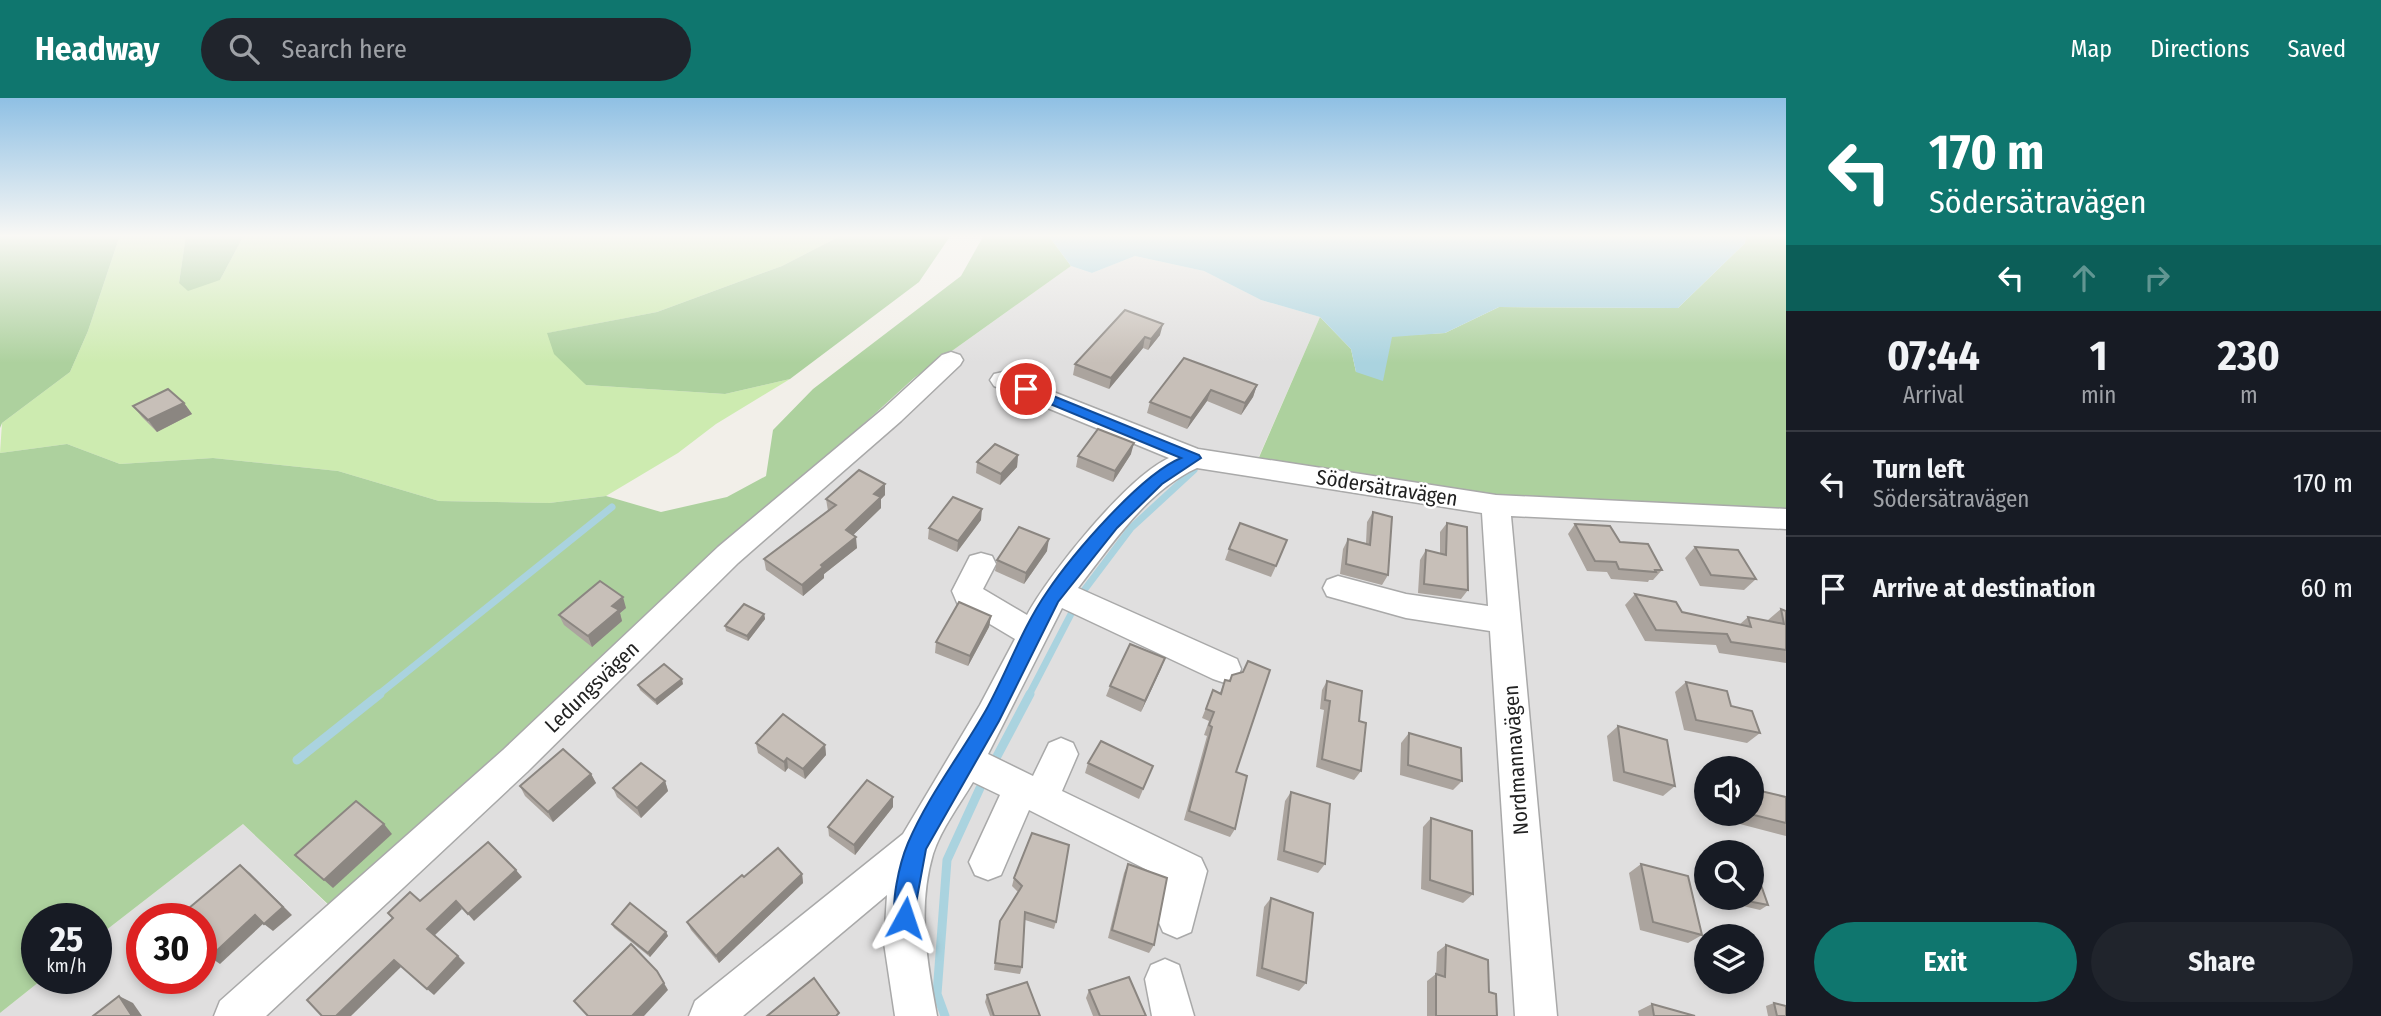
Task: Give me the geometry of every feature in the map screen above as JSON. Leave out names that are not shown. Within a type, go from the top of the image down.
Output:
[{"type":"street","name":"Ledungsvägen","points":[[235,1016],[515,761],[728,555],[892,415],[951,360]]},
{"type":"street","name":"Södersätravägen","points":[[1003,380],[1194,458],[1496,505],[1786,519]]},
{"type":"street","points":[[916,1016],[904,943],[906,893],[916,846],[966,761],[1057,592],[1112,524],[1156,480],[1174,467],[1194,458]]},
{"type":"street","name":"Nordmannavägen","points":[[1496,505],[1536,1016]]},
{"type":"street","points":[[981,564],[967,591],[969,596],[1033,634]]},
{"type":"street","points":[[1338,589],[1406,607],[1505,621]]},
{"type":"street","points":[[1057,592],[1226,669]]},
{"type":"street","points":[[988,862],[1031,793],[1061,754]]},
{"type":"street","points":[[966,761],[1188,871],[1177,918]]},
{"type":"street","points":[[710,1016],[916,846]]},
{"type":"shaded area","points":[[1054,278],[1217,278],[1261,300],[1320,317],[1257,461],[1786,510],[1786,1016],[0,1016],[0,1013],[24,994],[112,994],[112,926],[126,915],[126,994],[217,994],[217,903],[141,903],[243,824],[331,908],[914,378]]},
{"type":"green space","points":[[0,278],[106,278],[88,331],[70,372],[2,423],[0,428]]},
{"type":"green space","points":[[106,278],[180,278],[179,283],[221,278],[750,278],[657,312],[548,333],[586,385],[725,394],[790,379],[716,424],[678,453],[606,496],[549,503],[439,501],[338,471],[213,458],[120,464],[67,444],[0,453],[2,423],[70,372],[88,331]]},
{"type":"green space","points":[[180,278],[221,278],[188,291],[179,283]]},
{"type":"green space","points":[[750,278],[922,278],[790,379],[725,394],[586,385],[554,354],[547,333],[657,312]]},
{"type":"green space","points":[[959,278],[1054,278],[914,378],[332,908],[243,824],[141,903],[126,903],[126,915],[112,926],[112,903],[21,903],[21,994],[24,994],[0,1013],[0,453],[67,444],[120,464],[213,458],[338,471],[439,501],[549,503],[606,496],[661,512],[727,497],[766,476],[773,430],[813,389]]},
{"type":"green space","points":[[1709,278],[1786,278],[1786,510],[1713,510],[1494,494],[1257,462],[1320,317],[1351,349],[1356,372],[1391,336],[1445,333],[1499,307],[1678,308]]},
{"type":"water","points":[[1217,278],[1709,278],[1678,308],[1499,307],[1445,333],[1392,337],[1383,381],[1356,372],[1351,349],[1320,317],[1261,300]]},
{"type":"building","points":[[1125,310],[1163,324],[1151,339],[1145,337],[1111,378],[1075,364]]},
{"type":"building","points":[[1184,358],[1257,385],[1245,403],[1211,390],[1191,418],[1150,402]]},
{"type":"building","points":[[168,389],[184,403],[148,420],[133,406]]},
{"type":"building","points":[[1098,429],[1134,443],[1115,471],[1078,456]]},
{"type":"building","points":[[995,444],[1018,455],[1001,474],[977,462]]},
{"type":"building","points":[[859,470],[885,484],[874,494],[881,497],[846,530],[856,537],[821,565],[823,567],[802,585],[764,559],[836,505],[826,499]]},
{"type":"building","points":[[953,497],[982,509],[958,541],[929,528]]},
{"type":"building","points":[[1373,512],[1392,517],[1388,575],[1346,564],[1348,539],[1370,545]]},
{"type":"building","points":[[1240,523],[1287,540],[1276,566],[1229,549]]},
{"type":"building","points":[[1447,523],[1467,527],[1468,590],[1424,584],[1426,550],[1446,555]]},
{"type":"building","points":[[1575,524],[1610,526],[1620,542],[1648,544],[1662,570],[1655,570],[1656,572],[1619,569],[1616,562],[1595,561]]},
{"type":"building","points":[[1019,527],[1049,539],[1026,573],[997,560]]},
{"type":"building","points":[[1695,547],[1738,550],[1756,579],[1711,575]]},
{"type":"building","points":[[600,581],[623,597],[612,606],[619,610],[588,636],[559,615]]},
{"type":"building","points":[[1635,594],[1676,602],[1682,612],[1751,627],[1748,617],[1784,624],[1781,609],[1786,611],[1786,650],[1731,642],[1727,634],[1656,630]]},
{"type":"building","points":[[959,602],[991,616],[970,656],[936,642]]},
{"type":"building","points":[[744,604],[764,614],[747,636],[725,626]]},
{"type":"building","points":[[1130,644],[1165,658],[1145,701],[1110,686]]},
{"type":"building","points":[[1248,661],[1270,670],[1236,772],[1247,776],[1235,829],[1189,811],[1212,727],[1209,725],[1214,712],[1206,709],[1213,690],[1221,694],[1225,680],[1230,681],[1232,675],[1243,672]]},
{"type":"building","points":[[664,664],[682,679],[655,700],[638,685]]},
{"type":"building","points":[[1327,681],[1362,691],[1359,721],[1366,723],[1361,771],[1322,759],[1330,701],[1325,700]]},
{"type":"building","points":[[1686,682],[1727,691],[1731,706],[1752,711],[1760,733],[1696,720]]},
{"type":"building","points":[[783,714],[825,745],[803,769],[787,758],[784,762],[756,743]]},
{"type":"building","points":[[1618,726],[1667,740],[1675,786],[1624,772]]},
{"type":"building","points":[[1409,733],[1461,748],[1462,781],[1408,765]]},
{"type":"building","points":[[1101,741],[1153,766],[1143,789],[1088,763]]},
{"type":"building","points":[[563,749],[591,774],[548,812],[520,786]]},
{"type":"building","points":[[641,763],[665,781],[637,808],[613,788]]},
{"type":"building","points":[[867,780],[893,797],[854,845],[828,827]]},
{"type":"building","points":[[1291,792],[1330,804],[1325,864],[1284,851]]},
{"type":"building","points":[[1764,792],[1786,797],[1786,823],[1764,818]]},
{"type":"building","points":[[356,801],[384,824],[324,880],[295,855]]},
{"type":"building","points":[[1431,818],[1472,831],[1473,894],[1430,880]]},
{"type":"building","points":[[1032,833],[1069,845],[1056,922],[1025,912],[1022,967],[995,963],[1000,921],[1022,886],[1014,878]]},
{"type":"building","points":[[488,842],[516,870],[468,914],[456,901],[427,929],[458,956],[427,989],[394,960],[336,1016],[322,1016],[307,1000],[393,918],[388,913],[410,892],[420,901]]},
{"type":"building","points":[[778,848],[802,874],[716,956],[687,922]]},
{"type":"building","points":[[1128,864],[1167,878],[1154,945],[1112,930]]},
{"type":"building","points":[[1641,864],[1688,876],[1699,924],[1694,924],[1694,933],[1653,922]]},
{"type":"building","points":[[240,865],[283,907],[264,924],[255,915],[217,950],[217,903],[195,903]]},
{"type":"building","points":[[1271,898],[1313,913],[1306,983],[1262,968]]},
{"type":"building","points":[[630,903],[666,932],[648,953],[612,924]]},
{"type":"building","points":[[631,944],[657,971],[664,983],[632,1016],[588,1016],[574,1001]]},
{"type":"building","points":[[1446,945],[1488,960],[1489,992],[1496,994],[1497,1016],[1436,1016],[1436,974],[1445,977]]},
{"type":"building","points":[[1129,977],[1146,1016],[1100,1016],[1089,990]]},
{"type":"building","points":[[814,978],[839,1013],[836,1016],[767,1016]]},
{"type":"building","points":[[1027,982],[1040,1016],[994,1016],[987,995]]},
{"type":"building","points":[[119,996],[132,1016],[93,1016]]},
{"type":"building","points":[[1774,1003],[1786,1006],[1786,1016],[1777,1016]]},
{"type":"building","points":[[1652,1004],[1695,1016],[1654,1016]]},
{"type":"waterway","points":[[1082,593],[1131,528],[1194,470]]},
{"type":"waterway","points":[[378,695],[612,507]]},
{"type":"waterway","points":[[1029,695],[1071,614]]},
{"type":"waterway","points":[[297,760],[380,694]]},
{"type":"waterway","points":[[995,760],[1030,694]]},
{"type":"waterway","points":[[945,1016],[937,994],[947,860],[980,788]]},
{"type":"route","points":[[905,918],[906,893],[916,846],[992,715],[1052,598],[1112,524],[1156,480],[1174,467],[1194,458],[1026,389]]}]
